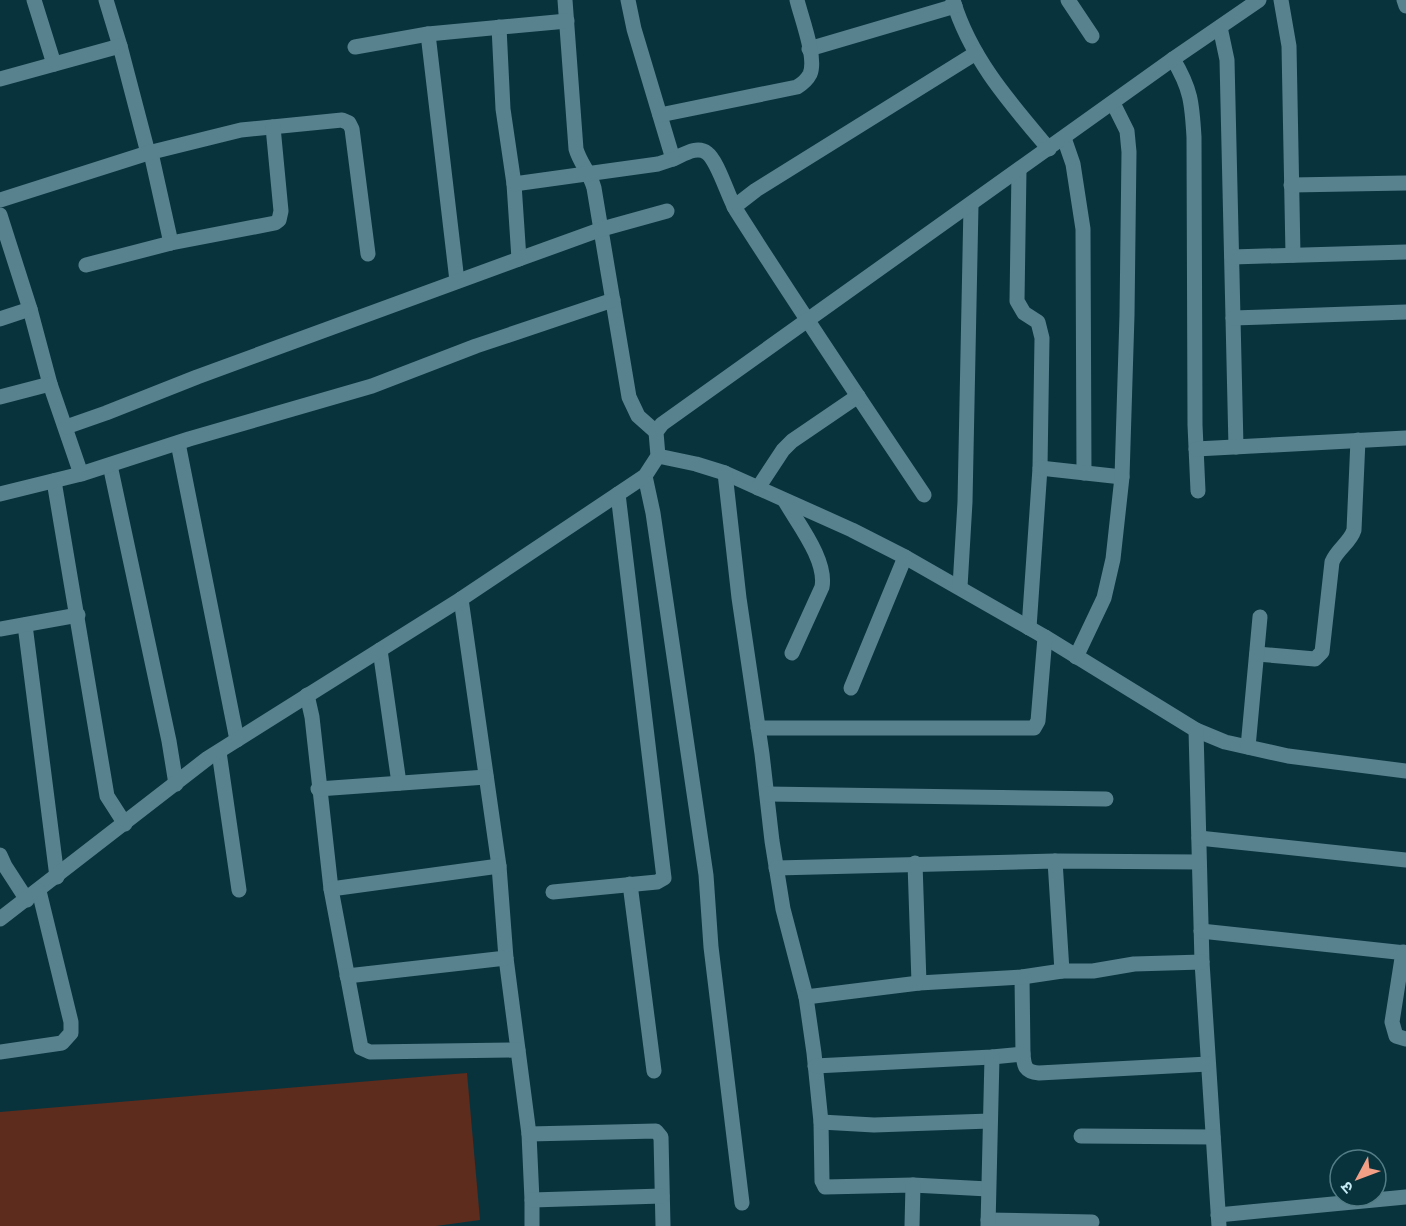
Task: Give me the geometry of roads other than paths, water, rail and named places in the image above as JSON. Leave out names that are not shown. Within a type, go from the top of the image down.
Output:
[{"type":"street","points":[[34,0],[54,64]]},
{"type":"street","points":[[106,0],[149,153],[171,243]]},
{"type":"street","points":[[565,0],[576,148],[579,158],[590,174],[602,229],[629,397],[638,416],[656,432]]},
{"type":"street","points":[[628,0],[634,29],[673,159]]},
{"type":"street","points":[[660,115],[797,87],[804,83],[811,72],[812,58],[797,0]]},
{"type":"street","points":[[1068,0],[1092,36]]},
{"type":"street","points":[[0,919],[219,752],[461,599],[645,476],[658,456],[656,432],[662,424],[1259,0]]},
{"type":"street","points":[[1281,0],[1289,46],[1293,255]]},
{"type":"street","points":[[1404,0],[1406,6]]},
{"type":"street","points":[[809,49],[954,3],[976,53],[1004,95],[1049,149]]},
{"type":"street","points":[[355,47],[428,34],[567,21]]},
{"type":"street","points":[[499,27],[502,109],[514,184],[519,259]]},
{"type":"street","points":[[1220,27],[1227,60],[1236,447]]},
{"type":"street","points":[[428,34],[457,281]]},
{"type":"street","points":[[0,79],[120,46]]},
{"type":"street","points":[[734,207],[756,190],[976,53]]},
{"type":"street","points":[[1173,59],[1188,87],[1192,103],[1194,136],[1198,491]]},
{"type":"street","points":[[1076,657],[1098,615],[1104,598],[1113,559],[1122,477],[1127,348],[1129,152],[1127,131],[1113,103]]},
{"type":"street","points":[[0,200],[149,153],[241,130],[338,120],[350,123],[352,129],[368,254]]},
{"type":"street","points":[[86,265],[171,243],[275,223],[279,220],[281,211],[273,127]]},
{"type":"street","points":[[1064,138],[1073,164],[1083,229],[1084,473]]},
{"type":"street","points":[[514,184],[658,164],[699,150],[707,153],[714,162],[734,207],[807,321],[924,495]]},
{"type":"street","points":[[1018,170],[1017,301],[1024,313],[1038,322],[1042,338],[1040,468],[1029,628]]},
{"type":"street","points":[[1291,185],[1406,183]]},
{"type":"street","points":[[960,587],[965,502],[971,205]]},
{"type":"street","points":[[66,427],[457,281],[602,229],[667,211]]},
{"type":"street","points":[[0,215],[30,309],[50,384],[81,474]]},
{"type":"street","points":[[1232,256],[1406,252]]},
{"type":"street","points":[[0,494],[81,474],[372,386],[476,346],[613,300]]},
{"type":"street","points":[[0,319],[30,309]]},
{"type":"street","points":[[1233,318],[1406,312]]},
{"type":"street","points":[[0,397],[50,384]]},
{"type":"street","points":[[758,488],[783,450],[792,441],[858,396]]},
{"type":"street","points":[[1196,449],[1406,438]]},
{"type":"street","points":[[1257,654],[1315,659],[1322,652],[1332,562],[1335,554],[1352,537],[1354,530],[1358,440]]},
{"type":"street","points":[[178,443],[237,740]]},
{"type":"street","points":[[658,456],[725,473],[852,530],[960,587],[1196,730],[1225,742],[1287,756],[1406,771]]},
{"type":"street","points":[[110,465],[169,741],[176,784]]},
{"type":"street","points":[[1040,468],[1122,477]]},
{"type":"street","points":[[725,473],[739,598],[776,867],[783,909],[806,998],[822,1122],[822,1181],[824,1186],[913,1185],[988,1189]]},
{"type":"street","points":[[645,476],[706,875],[711,947],[742,1203]]},
{"type":"street","points":[[54,481],[78,615],[106,796],[125,824]]},
{"type":"street","points":[[553,892],[657,882],[663,879],[664,875],[618,494]]},
{"type":"street","points":[[785,501],[819,560],[824,577],[822,587],[792,653]]},
{"type":"street","points":[[851,688],[905,557]]},
{"type":"street","points":[[461,599],[499,866],[506,958],[528,1134],[532,1226]]},
{"type":"street","points":[[0,629],[78,615]]},
{"type":"street","points":[[1248,747],[1260,617]]},
{"type":"street","points":[[25,625],[57,877]]},
{"type":"street","points":[[758,728],[1034,728],[1038,721],[1045,637]]},
{"type":"street","points":[[380,650],[399,783]]},
{"type":"street","points":[[307,696],[312,717],[318,789],[331,888],[360,1043],[365,1051],[518,1050]]},
{"type":"street","points":[[1196,730],[1202,962],[1218,1220],[1406,1197]]},
{"type":"street","points":[[219,752],[239,890]]},
{"type":"street","points":[[318,789],[486,777]]},
{"type":"street","points":[[767,794],[1106,799]]},
{"type":"street","points":[[1199,838],[1406,860]]},
{"type":"street","points":[[0,855],[5,866],[33,896],[71,1022],[71,1034],[62,1043],[0,1052]]},
{"type":"street","points":[[776,867],[1055,861],[1199,862]]},
{"type":"street","points":[[1055,861],[1062,971]]},
{"type":"street","points":[[915,863],[919,982]]},
{"type":"street","points":[[331,888],[499,866]]},
{"type":"street","points":[[630,884],[654,1071]]},
{"type":"street","points":[[1201,931],[1404,952],[1392,1022],[1396,1036],[1406,1039]]},
{"type":"street","points":[[347,976],[506,958]]},
{"type":"street","points":[[806,998],[919,982],[1022,977],[1062,971],[1093,971],[1134,964],[1202,962]]},
{"type":"street","points":[[1022,977],[1023,1054],[1026,1068],[1032,1072],[1208,1064]]},
{"type":"street","points":[[815,1066],[1023,1054]]},
{"type":"street","points":[[992,1057],[988,1223],[1092,1222]]},
{"type":"street","points":[[822,1122],[874,1125],[990,1121]]},
{"type":"street","points":[[528,1134],[656,1131],[661,1137],[663,1226]]},
{"type":"street","points":[[1081,1136],[1213,1137]]},
{"type":"street","points":[[912,1226],[913,1185]]},
{"type":"street","points":[[532,1200],[662,1196]]}]
